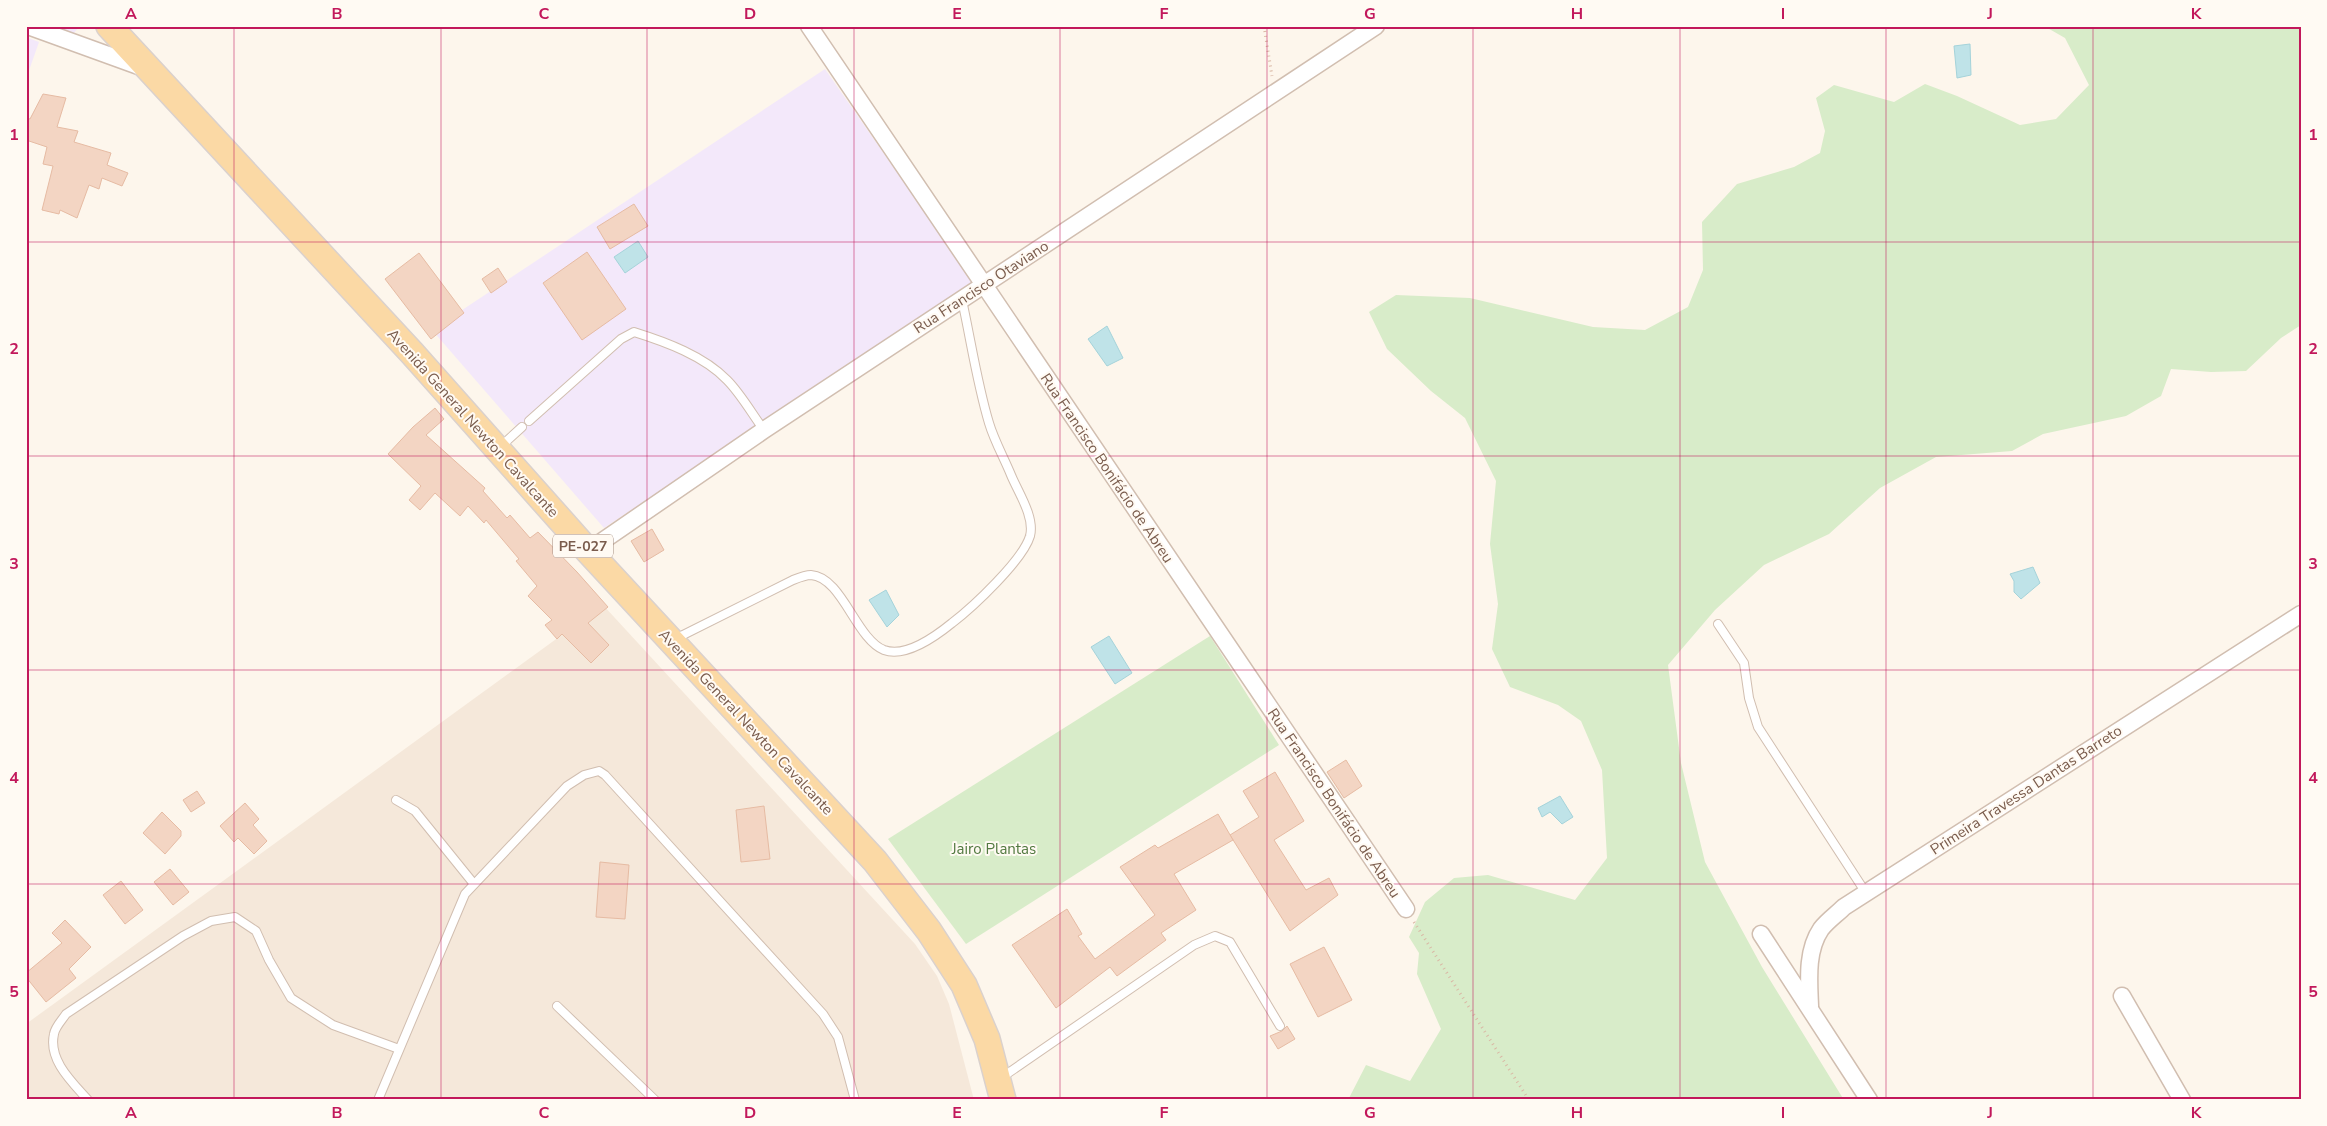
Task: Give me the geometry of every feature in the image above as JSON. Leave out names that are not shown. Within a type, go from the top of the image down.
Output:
[{"type":"main road","name":"Avenida General Newton Cavalcante","points":[[109,26],[406,346],[588,551],[875,861],[929,931],[964,985],[987,1039],[1000,1090]]},
{"type":"street","points":[[28,26],[146,68]]},
{"type":"street","name":"Rua Francisco Bonifácio de Abreu","points":[[809,26],[1406,909]]},
{"type":"street","name":"Rua Francisco Otaviano","points":[[588,551],[764,430],[1376,26]]},
{"type":"street","name":"Primeira Travessa Dantas Barreto","points":[[1810,1006],[1808,978],[1812,951],[1821,929],[1844,907],[2301,614]]},
{"type":"street","name":"Primeira Travessa Dantas Barreto","points":[[1761,934],[1810,1006],[1869,1100]]},
{"type":"street","points":[[2122,996],[2182,1100]]},
{"type":"lane","points":[[671,641],[793,580],[811,576],[824,580],[835,591],[866,635],[884,650],[900,652],[918,645],[945,630],[968,611],[1022,551],[1030,535],[1030,518],[990,424],[962,300]]},
{"type":"lane","points":[[529,421],[621,338],[634,332],[681,350],[707,364],[727,380],[764,430]]},
{"type":"lane","points":[[498,449],[522,427]]},
{"type":"lane","points":[[1718,624],[1744,663],[1752,713],[1758,728],[1866,893]]},
{"type":"lane","points":[[378,1100],[459,906],[474,884],[567,786],[584,775],[599,771],[605,775],[827,1019],[838,1037],[844,1052],[855,1100]]},
{"type":"lane","points":[[396,800],[415,811],[474,884]]},
{"type":"lane","points":[[88,1100],[66,1074],[53,1050],[54,1032],[66,1014],[183,936],[211,921],[235,916],[256,931],[269,960],[291,998],[333,1025],[399,1049]]},
{"type":"lane","points":[[1000,1090],[1194,946],[1215,936],[1230,942],[1280,1026]]},
{"type":"lane","points":[[557,1006],[655,1100]]},
{"type":"path","points":[[1264,26],[1275,94]]},
{"type":"path","points":[[1406,909],[1528,1100]]},
{"type":"shaded area","points":[[51,26],[80,26],[73,34]]},
{"type":"shaded area","points":[[26,37],[39,42],[26,79]]},
{"type":"shaded area","points":[[825,69],[974,283],[604,528],[432,330]]},
{"type":"shaded area","points":[[603,605],[915,944],[937,976],[949,1004],[974,1100],[26,1100],[26,1024]]},
{"type":"green space","points":[[2044,26],[2301,26],[2301,325],[2281,338],[2246,371],[2211,372],[2171,369],[2161,396],[2126,416],[2043,434],[2012,451],[1936,457],[1880,488],[1829,534],[1764,565],[1715,610],[1668,665],[1681,763],[1705,862],[1762,967],[1844,1100],[1348,1100],[1366,1065],[1410,1081],[1441,1029],[1417,974],[1419,953],[1409,937],[1425,902],[1454,878],[1488,875],[1575,900],[1607,858],[1602,770],[1581,721],[1558,705],[1510,687],[1492,649],[1498,604],[1490,544],[1496,481],[1465,418],[1431,391],[1387,349],[1369,312],[1396,295],[1470,298],[1593,327],[1645,330],[1688,307],[1703,270],[1702,222],[1737,184],[1794,167],[1820,153],[1825,131],[1816,98],[1834,85],[1894,102],[1925,84],[1957,96],[2020,125],[2056,119],[2089,85],[2065,38]]},
{"type":"green space","name":"Jairo Plantas","points":[[1210,636],[1279,745],[966,944],[888,839]]},
{"type":"water","points":[[1970,44],[1971,75],[1957,78],[1954,46]]},
{"type":"water","points":[[638,241],[648,257],[625,273],[614,257]]},
{"type":"water","points":[[1107,326],[1123,358],[1107,366],[1088,339]]},
{"type":"water","points":[[2033,567],[2040,583],[2021,599],[2014,592],[2014,581],[2010,574]]},
{"type":"water","points":[[886,590],[899,615],[887,627],[869,600]]},
{"type":"water","points":[[1109,636],[1132,673],[1115,684],[1091,647]]},
{"type":"water","points":[[1560,796],[1573,817],[1562,824],[1550,812],[1542,817],[1538,808]]},
{"type":"building","points":[[43,94],[66,98],[57,127],[78,131],[74,142],[111,153],[107,165],[128,173],[122,186],[102,178],[99,189],[89,185],[77,218],[60,210],[59,214],[42,210],[53,166],[43,164],[47,147],[26,140],[26,118],[30,119]]},
{"type":"building","points":[[634,204],[648,226],[610,249],[597,227]]},
{"type":"building","points":[[587,252],[626,309],[582,340],[543,283]]},
{"type":"building","points":[[419,253],[464,313],[431,339],[385,279]]},
{"type":"building","points":[[498,268],[507,282],[491,293],[482,279]]},
{"type":"building","points":[[435,408],[444,419],[426,435],[485,488],[483,491],[507,518],[510,515],[530,538],[538,532],[608,607],[588,623],[609,645],[591,663],[562,634],[557,639],[545,625],[552,620],[528,596],[537,586],[516,561],[519,559],[486,520],[484,523],[468,506],[460,516],[435,493],[420,510],[409,500],[421,486],[388,454],[413,427]]},
{"type":"building","points":[[652,529],[664,550],[644,562],[631,541]]},
{"type":"building","points":[[1346,760],[1362,786],[1344,798],[1327,772]]},
{"type":"building","points":[[1275,772],[1304,821],[1274,840],[1306,890],[1329,878],[1338,895],[1290,931],[1230,835],[1259,817],[1243,791]]},
{"type":"building","points":[[197,791],[205,803],[191,812],[183,800]]},
{"type":"building","points":[[245,803],[259,819],[253,825],[267,841],[254,854],[238,838],[234,842],[220,826]]},
{"type":"building","points":[[764,806],[770,859],[741,862],[736,810]]},
{"type":"building","points":[[162,812],[181,831],[181,836],[165,854],[143,833]]},
{"type":"building","points":[[1218,814],[1233,840],[1174,874],[1196,910],[1161,933],[1166,940],[1117,976],[1110,967],[1056,1008],[1012,945],[1067,909],[1082,934],[1078,936],[1095,959],[1155,915],[1120,867],[1155,845],[1158,848]]},
{"type":"building","points":[[600,862],[629,865],[625,919],[596,917]]},
{"type":"building","points":[[170,869],[189,892],[173,905],[154,882]]},
{"type":"building","points":[[121,881],[143,910],[125,924],[103,895]]},
{"type":"building","points":[[65,920],[91,947],[69,969],[76,978],[46,1002],[26,977],[26,973],[62,943],[52,933]]},
{"type":"building","points":[[1324,947],[1352,1000],[1318,1017],[1290,964]]},
{"type":"building","points":[[1287,1026],[1295,1039],[1278,1049],[1270,1036],[1282,1031]]}]
